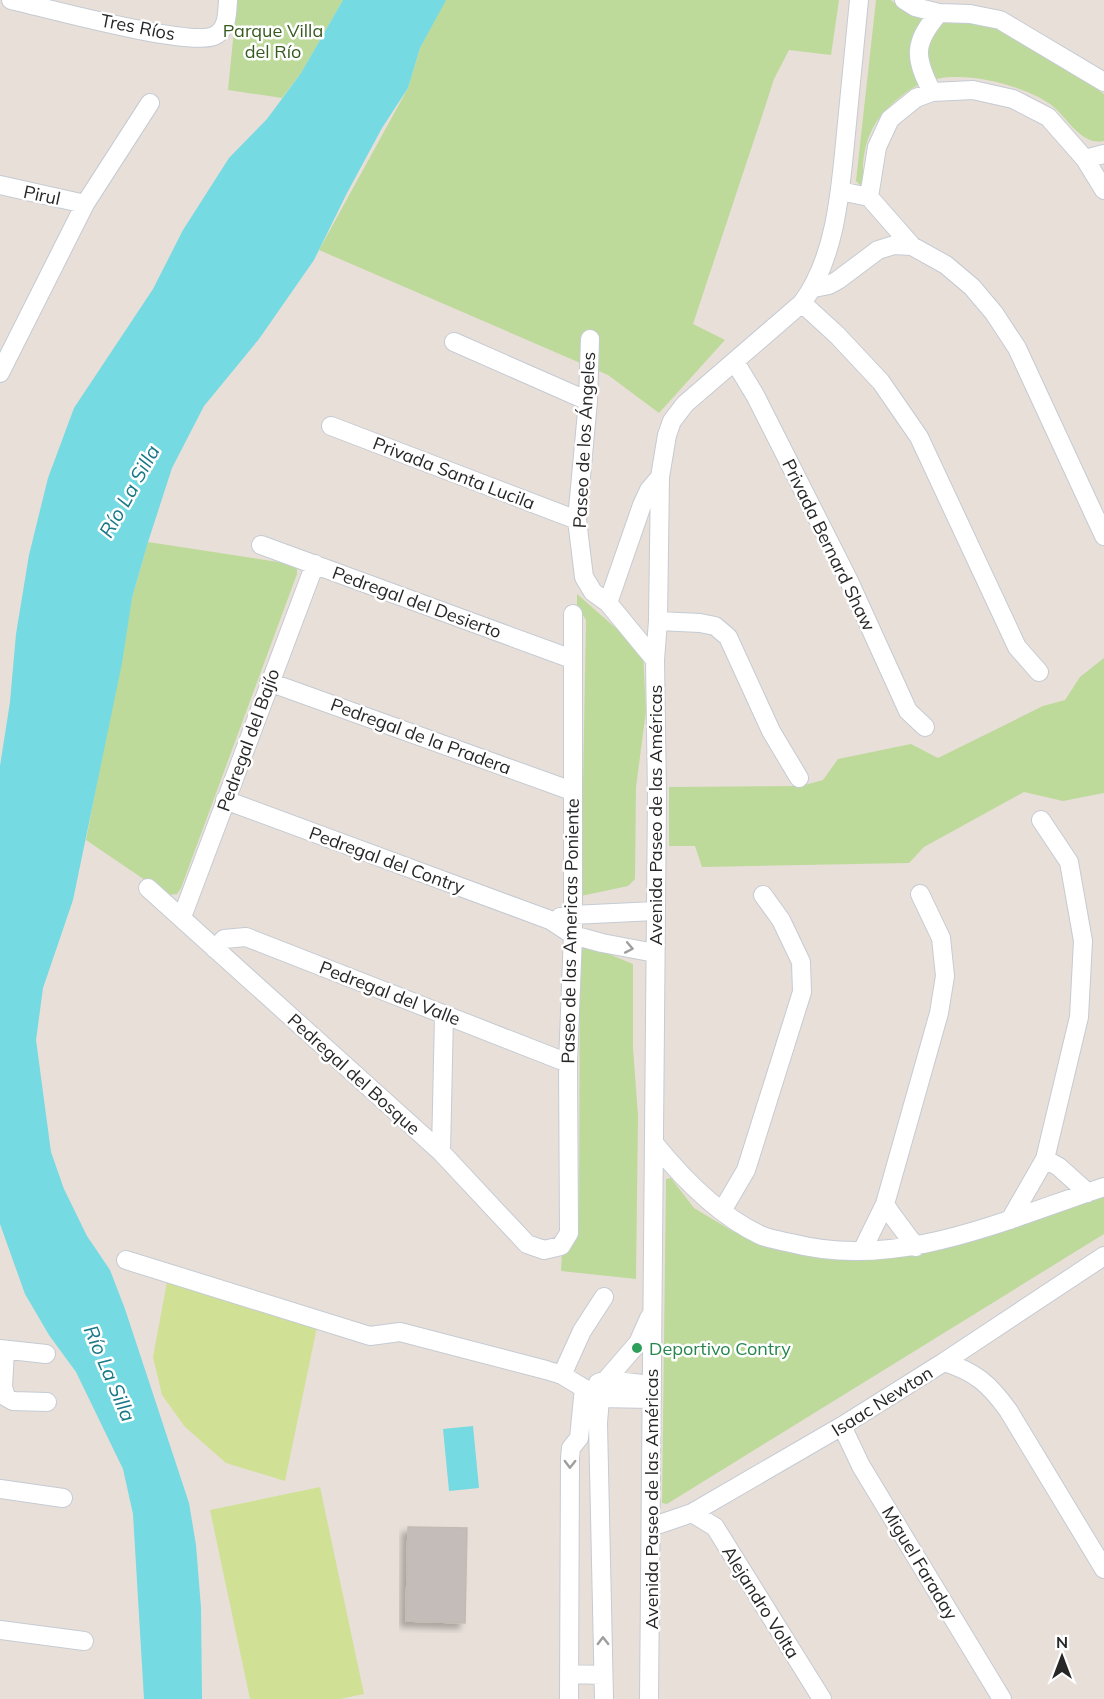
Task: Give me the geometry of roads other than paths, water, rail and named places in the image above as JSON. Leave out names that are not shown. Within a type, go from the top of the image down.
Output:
[{"type":"street","name":"Tres Ríos","points":[[11,0],[157,33],[200,38],[213,36],[221,31],[226,24],[228,0]]},
{"type":"street","name":"Avenida Paseo de las Américas","points":[[649,1699],[655,660],[658,621],[660,477],[664,448],[672,421],[685,404],[802,303],[814,288],[831,236],[840,191],[859,0]]},
{"type":"street","points":[[904,0],[915,7],[939,13],[970,14],[1000,20],[1104,82]]},
{"type":"street","points":[[932,92],[923,75],[919,57],[920,39],[939,13]]},
{"type":"street","points":[[869,197],[877,147],[890,119],[916,98],[932,92],[973,90],[1013,99],[1048,117],[1085,159],[1104,190]]},
{"type":"street","points":[[0,373],[85,204],[150,103]]},
{"type":"street","points":[[1085,159],[1104,154]]},
{"type":"street","name":"Pirul","points":[[0,185],[85,204]]},
{"type":"street","points":[[840,191],[869,197],[912,246],[946,265],[972,286],[994,313],[1017,348],[1104,536]]},
{"type":"street","points":[[814,288],[829,285],[838,280],[878,250],[894,245],[912,246]]},
{"type":"street","points":[[802,303],[837,335],[881,382],[919,437],[1017,647],[1039,672]]},
{"type":"street","name":"Paseo de los Ángeles","points":[[590,339],[588,401],[577,520],[584,577],[593,592],[608,603],[655,660]]},
{"type":"street","points":[[454,342],[588,401]]},
{"type":"street","name":"Privada Bernard Shaw","points":[[735,362],[755,395],[842,569],[908,711],[925,727]]},
{"type":"street","name":"Privada Santa Lucila","points":[[331,426],[577,520]]},
{"type":"street","points":[[608,603],[642,505],[649,490],[660,477]]},
{"type":"street","name":"Pedregal del Desierto","points":[[261,545],[572,659]]},
{"type":"street","name":"Pedregal del Bajío","points":[[182,917],[315,564]]},
{"type":"street","name":"Paseo de las Americas Poniente","points":[[561,1246],[569,1233],[568,1063],[573,935],[573,614]]},
{"type":"street","points":[[658,621],[715,626],[728,637],[771,731],[800,778]]},
{"type":"street","name":"Pedregal de la Pradera","points":[[269,682],[572,791]]},
{"type":"street","name":"Pedregal del Contry","points":[[225,800],[550,920],[573,935],[655,953]]},
{"type":"street","points":[[1010,1220],[1045,1159],[1079,1017],[1083,941],[1069,862],[1041,820]]},
{"type":"street","name":"Pedregal del Bosque","points":[[148,888],[441,1152],[527,1244],[543,1250],[561,1246]]},
{"type":"street","points":[[862,1251],[885,1204],[939,1013],[945,976],[941,938],[920,894]]},
{"type":"street","points":[[722,1211],[746,1170],[802,992],[801,962],[781,920],[763,895]]},
{"type":"street","points":[[550,920],[572,915],[655,911]]},
{"type":"street","name":"Pedregal del Valle","points":[[215,949],[224,939],[246,936],[568,1063]]},
{"type":"street","points":[[441,1152],[444,1015]]},
{"type":"street","points":[[654,1143],[680,1175],[722,1211],[761,1236],[815,1250],[862,1251],[916,1246],[1010,1220],[1096,1190]]},
{"type":"street","points":[[1045,1159],[1096,1190]]},
{"type":"street","points":[[885,1204],[916,1246]]},
{"type":"street","points":[[126,1260],[370,1336],[400,1332],[562,1375],[597,1389],[652,1392]]},
{"type":"street","name":"Isaac Newton","points":[[651,1527],[692,1513],[842,1426],[1102,1263]]},
{"type":"street","points":[[562,1375],[582,1331],[604,1297]]},
{"type":"street","points":[[569,1699],[571,1448],[579,1438],[597,1389],[638,1343],[651,1311]]},
{"type":"street","points":[[46,1354],[3,1349],[3,1387],[6,1397],[13,1401],[47,1402]]},
{"type":"street","points":[[944,1362],[972,1373],[995,1392],[1104,1569]]},
{"type":"street","points":[[597,1389],[604,1699]]},
{"type":"street","name":"Miguel Faraday","points":[[842,1426],[861,1466],[1002,1699]]},
{"type":"street","points":[[0,1489],[63,1498]]},
{"type":"street","name":"Alejandro Volta","points":[[692,1513],[715,1527],[822,1699]]},
{"type":"street","points":[[0,1630],[84,1641]]},
{"type":"street","points":[[569,1674],[603,1675]]},
{"type":"water","name":"Río La Silla","points":[[343,0],[446,0],[420,48],[408,88],[382,128],[314,260],[259,339],[204,406],[172,468],[132,598],[122,663],[73,900],[43,988],[36,1040],[51,1152],[64,1189],[87,1236],[110,1270],[125,1309],[189,1503],[196,1545],[201,1608],[202,1699],[144,1699],[133,1514],[123,1469],[76,1372],[49,1335],[25,1294],[0,1224],[0,766],[10,702],[16,634],[29,555],[48,478],[74,408],[153,289],[183,230],[229,158],[267,119],[301,73]]},
{"type":"water","points":[[473,1426],[479,1488],[449,1491],[443,1429]]},
{"type":"place","name":"Deportivo Contry","points":[[637,1348]]},
{"type":"park label","name":"Parque Villa del Río","points":[[273,40]]}]
